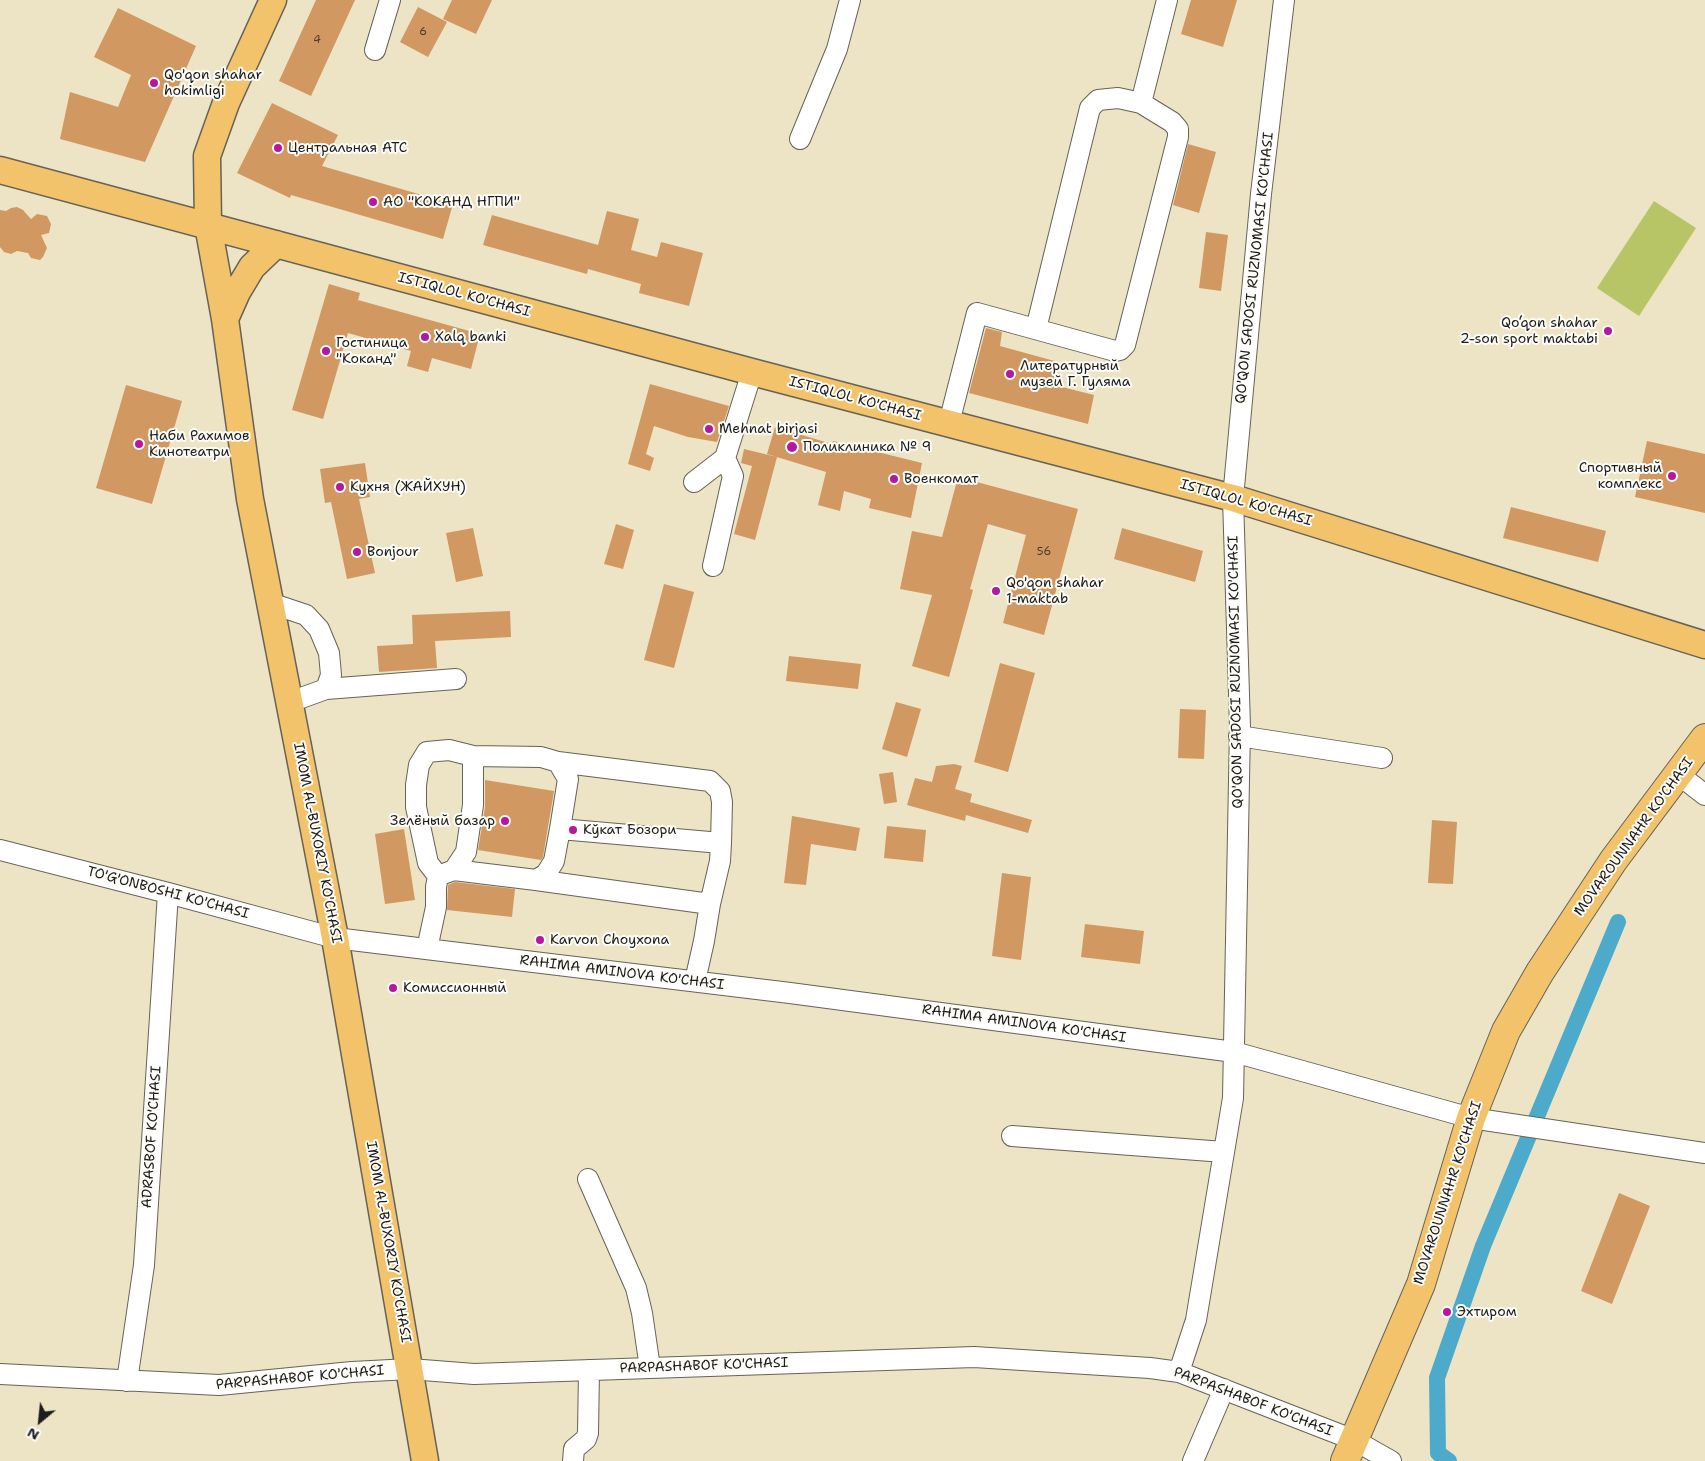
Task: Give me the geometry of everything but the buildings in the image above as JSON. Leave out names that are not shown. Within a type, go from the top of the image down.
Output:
[{"type":"highway","name":"MOVAROUNNAHR KO'CHASI","points":[[1349,1451],[1421,1284],[1470,1118],[1506,1031],[1540,972],[1613,861],[1705,738]]},
{"type":"main road","name":"IMOM AL-BUXORIY KO'CHASI","points":[[272,0],[226,103],[206,156],[208,225],[225,319],[250,499],[335,938],[426,1461]]},
{"type":"main road","name":"ISTIQLOL KO'CHASI","points":[[0,170],[752,372],[1233,498],[1705,645]]},
{"type":"main road","points":[[225,319],[237,292],[252,267],[276,244]]},
{"type":"street","points":[[375,50],[390,0]]},
{"type":"street","points":[[800,139],[837,49],[850,0]]},
{"type":"street","points":[[1141,102],[1167,0]]},
{"type":"street","name":"QO'QON SADOSI RUZNOMASI KO'CHASI","points":[[1179,1372],[1196,1320],[1233,1098],[1239,736],[1233,498],[1261,194],[1284,0]]},
{"type":"street","points":[[949,423],[977,313],[1115,351],[1120,350],[1124,345],[1178,137],[1178,130],[1172,122],[1141,102],[1118,98],[1098,100],[1090,108],[1036,329]]},
{"type":"street","points":[[694,482],[725,458],[752,372]]},
{"type":"street","points":[[713,566],[733,476],[725,458]]},
{"type":"street","points":[[270,603],[306,615],[319,629],[328,653],[331,675],[326,689]]},
{"type":"street","points":[[290,702],[326,689],[456,679]]},
{"type":"street","points":[[1239,736],[1382,758]]},
{"type":"street","points":[[695,981],[720,862],[722,802],[720,790],[710,781],[558,762],[541,757],[473,756],[449,750],[427,752],[419,765],[416,785],[418,814],[428,863],[446,873],[536,880],[710,904]]},
{"type":"street","points":[[427,949],[436,907],[436,886],[466,852],[473,805],[473,756]]},
{"type":"street","points":[[536,880],[546,874],[554,861],[568,779],[558,762]]},
{"type":"street","points":[[1678,774],[1705,795]]},
{"type":"street","points":[[560,828],[721,843]]},
{"type":"street","name":"TO'G'ONBOSHI KO'CHASI","points":[[0,850],[335,938]]},
{"type":"street","name":"ADRASBOF KO'CHASI","points":[[127,1381],[144,1265],[168,893]]},
{"type":"street","name":"RAHIMA AMINOVA KO'CHASI","points":[[335,938],[695,981],[1234,1052],[1470,1118],[1705,1153]]},
{"type":"street","points":[[1012,1136],[1224,1152]]},
{"type":"street","points":[[588,1179],[636,1288],[642,1313],[650,1368]]},
{"type":"street","name":"PARPASHABOF KO'CHASI","points":[[0,1374],[219,1385],[352,1372],[410,1369],[474,1374],[974,1357],[1150,1368],[1179,1372],[1224,1389],[1349,1451],[1391,1461]]},
{"type":"street","points":[[573,1461],[574,1449],[586,1439],[588,1432],[590,1370]]},
{"type":"street","points":[[1193,1461],[1224,1389]]},
{"type":"green space","points":[[1654,201],[1696,228],[1639,316],[1597,288]]},
{"type":"waterway","points":[[1449,1461],[1438,1453],[1437,1378],[1483,1246],[1618,922]]},
{"type":"place","name":"Qo'qon shahar hokimligi","points":[[154,83]]},
{"type":"place","name":"Центральная АТС","points":[[278,148]]},
{"type":"place","name":"АО \"КОКАНД НГПИ\"","points":[[373,202]]},
{"type":"place","name":"Qo‘qon shahar 2-son sport maktabi","points":[[1608,331]]},
{"type":"place","name":"Xalq banki","points":[[425,337]]},
{"type":"place","name":"Гостиница \"Коканд\"","points":[[326,351]]},
{"type":"place","name":"Литературный музей Г. Гуляма","points":[[1010,374]]},
{"type":"place","name":"Mehnat birjasi","points":[[709,429]]},
{"type":"place","name":"Наби Рахимов Кинотеатри","points":[[139,444]]},
{"type":"place","name":"Поликлиника № 9","points":[[792,447]]},
{"type":"place","name":"Спортивный комплекс","points":[[1672,476]]},
{"type":"place","name":"Военкомат","points":[[894,479]]},
{"type":"place","name":"Кухня (ЖАЙХУН)","points":[[340,487]]},
{"type":"place","name":"Bonjour","points":[[357,552]]},
{"type":"place","name":"Qo'qon shahar 1-maktab","points":[[996,591]]},
{"type":"place","name":"Зелёный базар","points":[[505,821]]},
{"type":"place","name":"Кўкат Бозори","points":[[573,830]]},
{"type":"place","name":"Karvon Choyxona","points":[[540,940]]},
{"type":"place","name":"Комиссионный","points":[[393,988]]},
{"type":"place","name":"Эхтиром","points":[[1447,1312]]}]
